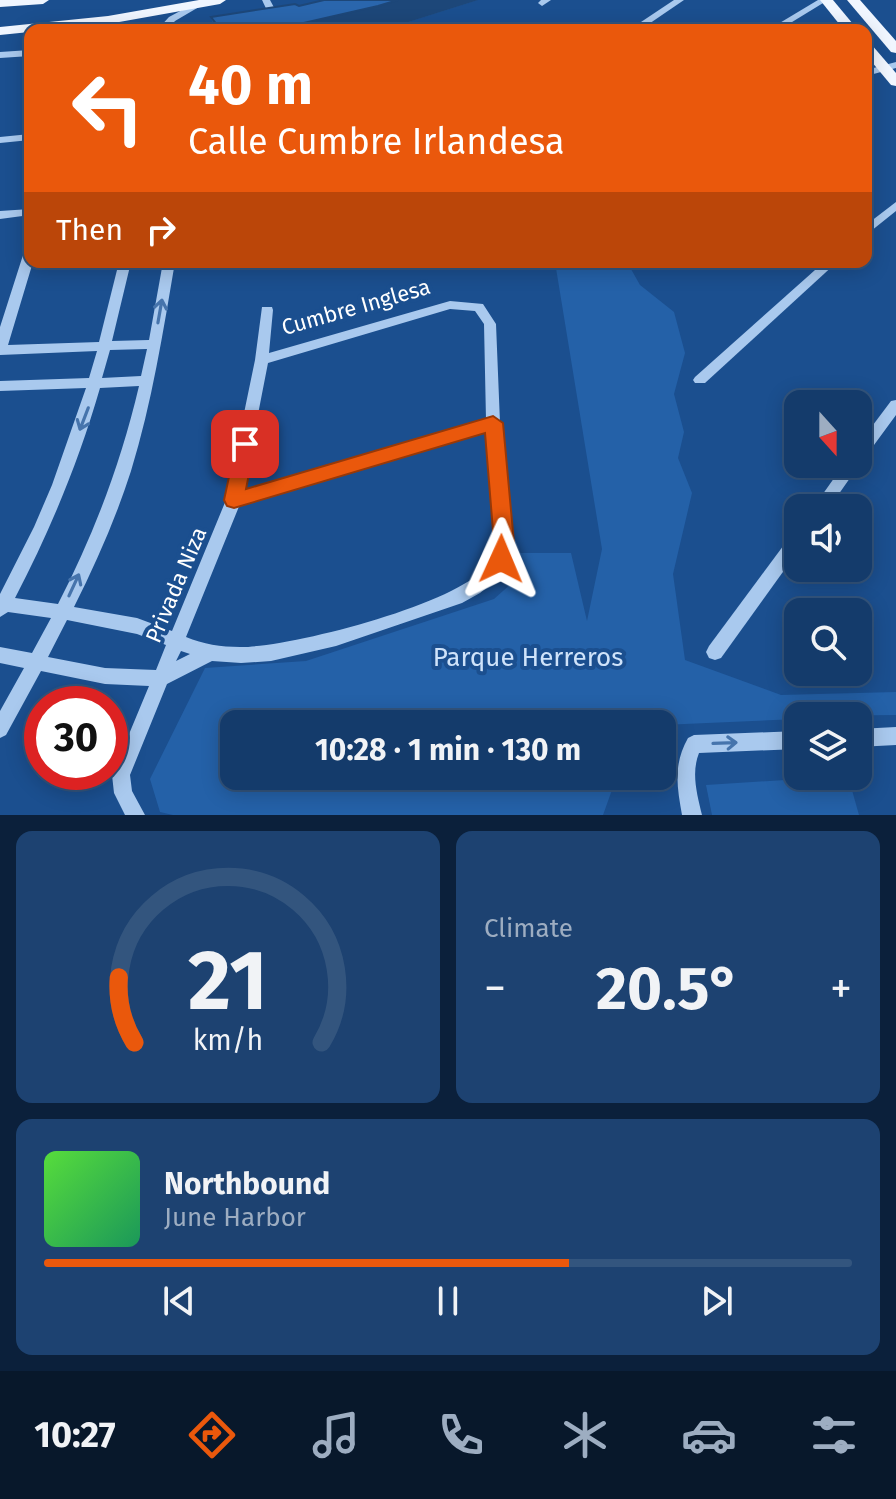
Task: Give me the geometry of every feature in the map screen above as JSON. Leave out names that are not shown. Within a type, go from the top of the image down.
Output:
[{"type":"main road","points":[[0,3],[43,0]]},
{"type":"main road","points":[[72,24],[220,0]]},
{"type":"main road","points":[[825,0],[846,24]]},
{"type":"main road","points":[[853,0],[896,49]]},
{"type":"main road","points":[[0,31],[24,29]]},
{"type":"main road","points":[[872,52],[890,66],[896,82]]},
{"type":"street","points":[[266,0],[277,18],[293,22]]},
{"type":"street","points":[[643,24],[680,0]]},
{"type":"street","points":[[783,24],[825,0]]},
{"type":"street","points":[[167,24],[200,4]]},
{"type":"street","points":[[0,55],[24,53]]},
{"type":"street","points":[[0,140],[24,138]]},
{"type":"street","points":[[872,226],[896,205]]},
{"type":"street","points":[[0,215],[24,213]]},
{"type":"street","points":[[25,268],[0,349],[154,344]]},
{"type":"street","points":[[124,268],[95,383],[56,491],[2,607],[137,626],[210,653]]},
{"type":"street","points":[[0,729],[61,613],[114,500],[146,381],[168,268]]},
{"type":"street","points":[[700,380],[824,268]]},
{"type":"street","name":"Cumbre Inglesa","points":[[210,653],[250,653],[293,648],[342,636],[456,598],[493,574],[501,559],[504,543],[493,423],[490,324],[479,307],[450,305],[262,360]]},
{"type":"street","name":"Privada Niza","points":[[135,815],[123,793],[121,775],[234,500],[262,360],[267,310]]},
{"type":"street","points":[[0,386],[146,381]]},
{"type":"street","points":[[872,437],[896,405]]},
{"type":"street","points":[[234,500],[493,423]]},
{"type":"street","points":[[715,652],[784,558]]},
{"type":"street","points":[[0,655],[105,676],[161,678],[210,653]]},
{"type":"street","points":[[872,737],[896,736]]},
{"type":"street","points":[[692,815],[683,770],[685,759],[694,744],[784,741]]},
{"type":"green space","name":"Parque Herreros","points":[[556,268],[630,268],[640,285],[674,312],[685,353],[674,394],[684,432],[678,458],[692,493],[673,574],[685,660],[781,695],[896,692],[896,715],[872,715],[872,702],[784,702],[784,720],[676,724],[676,710],[220,710],[220,790],[612,790],[603,815],[173,815],[160,812],[150,779],[205,668],[306,661],[494,599],[520,576],[520,553],[571,553],[587,621],[602,549]]},
{"type":"green space","points":[[784,780],[784,790],[852,790],[859,815],[712,815],[706,785]]},
{"type":"building","points":[[324,0],[398,0],[299,24],[216,24],[211,17],[295,4],[299,6]]},
{"type":"route","points":[[245,444],[234,500],[493,423],[504,543],[501,559]]}]
